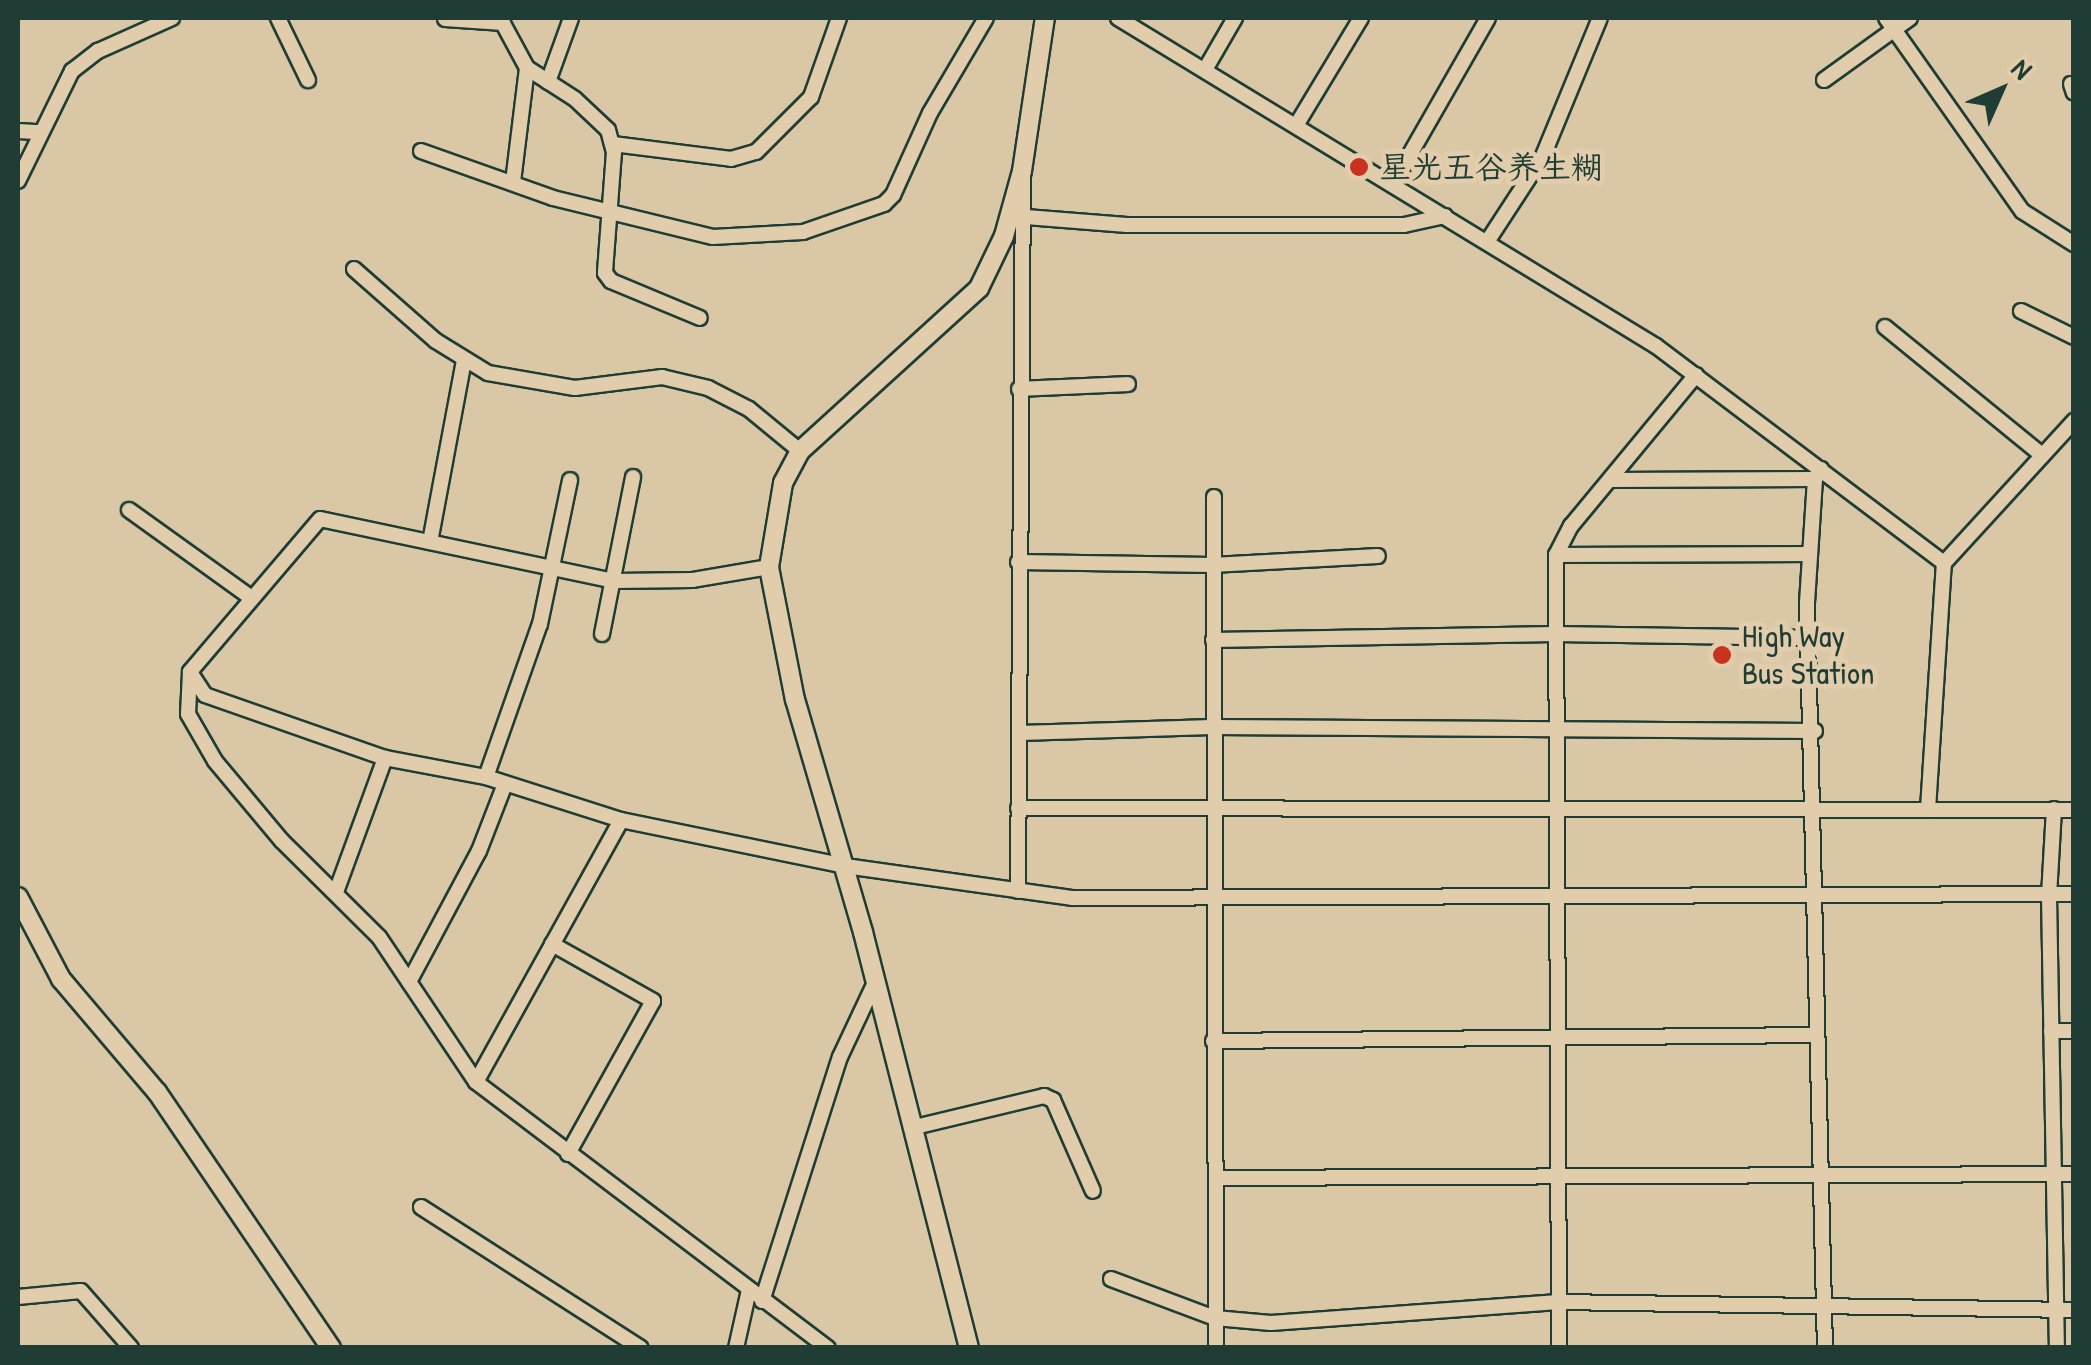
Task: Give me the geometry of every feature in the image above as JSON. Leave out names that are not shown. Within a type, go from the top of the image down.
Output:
[{"type":"street","points":[[18,182],[72,71],[98,51],[172,18]]},
{"type":"street","points":[[278,18],[308,80]]},
{"type":"street","points":[[548,82],[571,18]]},
{"type":"street","points":[[613,144],[731,158],[756,152],[811,98],[839,18]]},
{"type":"street","points":[[421,151],[513,182],[713,237],[803,232],[884,204],[986,18]]},
{"type":"street","points":[[968,1348],[915,1127],[795,700],[768,567],[782,483],[800,451],[979,288],[1004,236],[1022,171],[1046,18]]},
{"type":"street","points":[[1118,18],[1297,124],[1696,375],[1818,474],[1944,563]]},
{"type":"street","points":[[1206,68],[1235,18]]},
{"type":"street","points":[[1297,124],[1361,18]]},
{"type":"street","points":[[1393,184],[1488,18]]},
{"type":"street","points":[[1488,242],[1543,156],[1600,18]]},
{"type":"street","points":[[1824,80],[1890,24],[1910,18]]},
{"type":"street","points":[[445,19],[501,20],[527,68],[598,117],[613,144],[604,267],[612,282],[700,318]]},
{"type":"street","points":[[1890,24],[2022,211],[2074,244]]},
{"type":"street","points":[[513,182],[527,68]]},
{"type":"street","points":[[18,131],[40,132]]},
{"type":"street","points":[[1018,891],[1019,389],[1026,217],[1022,171]]},
{"type":"street","points":[[1026,217],[1128,225],[1404,225],[1445,216]]},
{"type":"street","points":[[354,269],[464,362],[488,373],[575,388],[662,377],[708,388],[750,408],[800,451]]},
{"type":"street","points":[[2021,311],[2074,337]]},
{"type":"street","points":[[1885,327],[2042,456]]},
{"type":"street","points":[[430,542],[464,362]]},
{"type":"street","points":[[1559,1348],[1553,894],[1556,555],[1610,480],[1696,375]]},
{"type":"street","points":[[1019,389],[1128,384]]},
{"type":"street","points":[[1928,808],[1944,563],[2074,420]]},
{"type":"street","points":[[1610,480],[1818,474]]},
{"type":"street","points":[[1818,474],[1810,554],[1810,638],[1815,731],[1825,1348]]},
{"type":"street","points":[[602,634],[632,477]]},
{"type":"street","points":[[486,777],[540,624],[570,480]]},
{"type":"street","points":[[1214,497],[1213,1040],[1220,1178],[1216,1348]]},
{"type":"street","points":[[129,510],[250,597]]},
{"type":"street","points":[[768,567],[692,580],[614,580],[320,518],[190,672],[188,714],[215,761],[282,841],[336,892],[409,982],[476,1082],[828,1348]]},
{"type":"street","points":[[1556,555],[1810,554]]},
{"type":"street","points":[[1018,562],[1212,566],[1378,556]]},
{"type":"street","points":[[1213,640],[1555,634],[1810,638]]},
{"type":"street","points":[[190,672],[206,695],[385,758],[486,777],[621,820],[844,866],[1072,898],[2074,894]]},
{"type":"street","points":[[1020,733],[1212,727],[1815,731]]},
{"type":"street","points":[[336,892],[385,758]]},
{"type":"street","points":[[409,982],[479,850],[504,784]]},
{"type":"street","points":[[1018,808],[1214,804],[1553,810],[2074,810]]},
{"type":"street","points":[[2054,809],[2049,894],[2057,1348]]},
{"type":"street","points":[[476,1082],[621,820]]},
{"type":"street","points":[[18,897],[61,980],[157,1092],[331,1348]]},
{"type":"street","points":[[552,944],[653,1001],[568,1154]]},
{"type":"street","points":[[762,1301],[840,1056],[873,987]]},
{"type":"street","points":[[2051,1031],[2074,1031]]},
{"type":"street","points":[[1213,1040],[1556,1033],[1818,1035]]},
{"type":"street","points":[[915,1127],[1044,1096],[1053,1100],[1093,1191]]},
{"type":"street","points":[[1220,1178],[2074,1174]]},
{"type":"street","points":[[421,1207],[641,1348]]},
{"type":"street","points":[[1110,1279],[1215,1318],[1270,1324],[1558,1302],[2074,1310]]},
{"type":"street","points":[[18,1297],[80,1290],[131,1348]]},
{"type":"street","points":[[736,1348],[748,1290]]},
{"type":"place","name":"星光五谷养生糊","points":[[1359,167]]},
{"type":"place","name":"High Way Bus Station","points":[[1722,655]]}]
